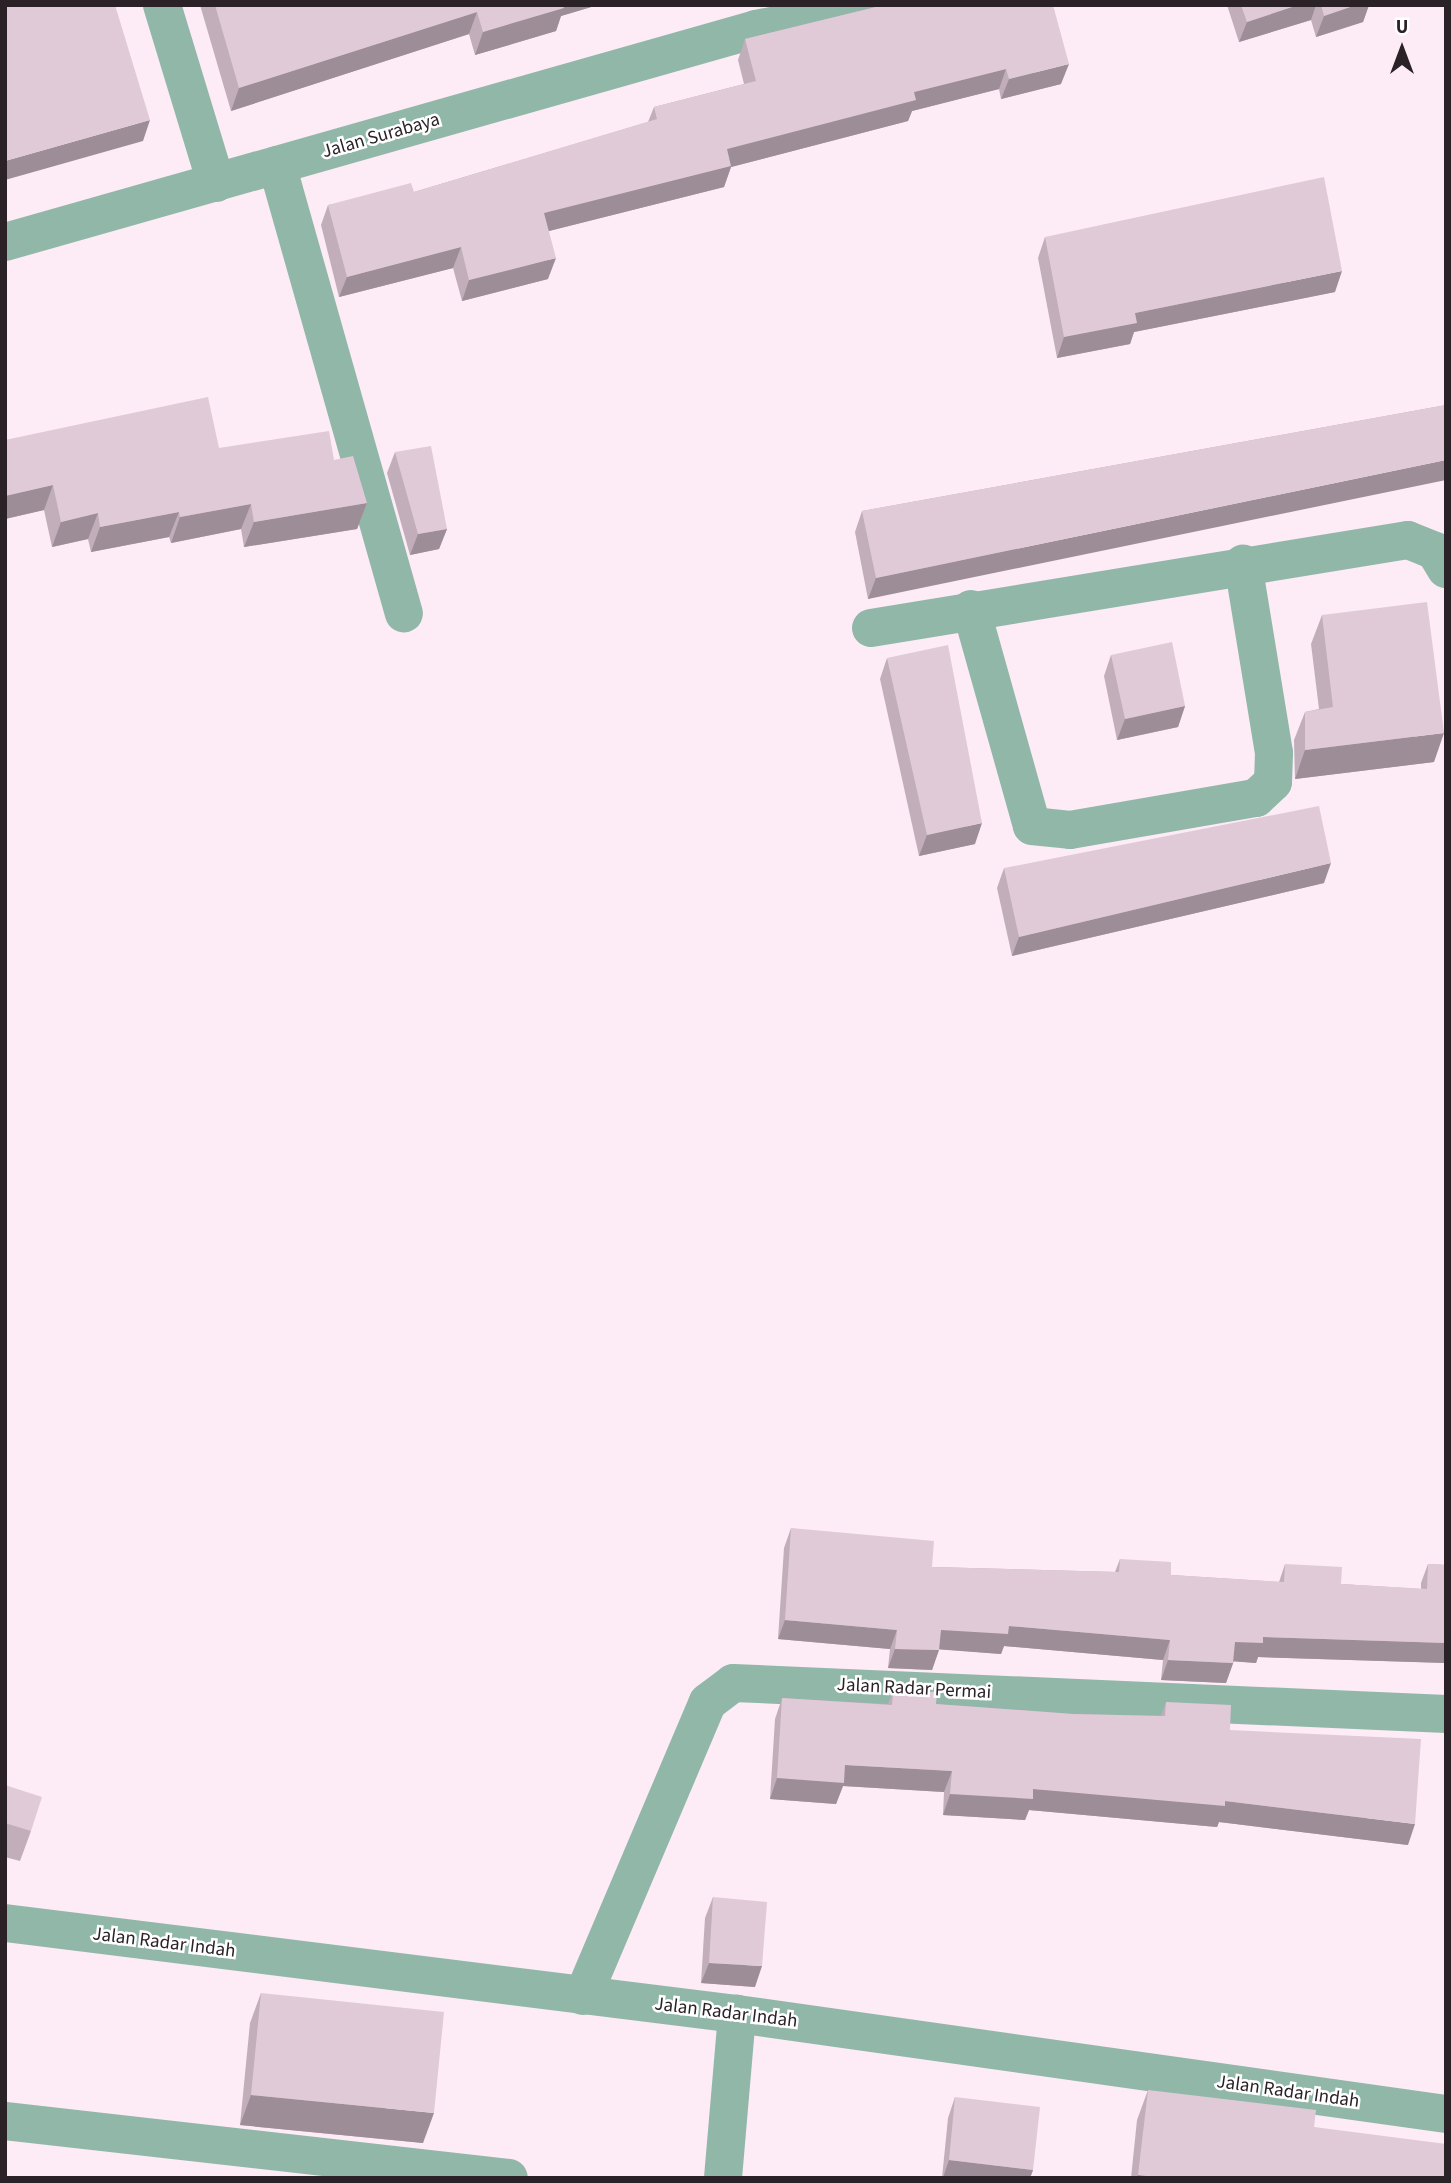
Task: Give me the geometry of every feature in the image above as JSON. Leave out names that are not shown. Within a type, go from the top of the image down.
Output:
[{"type":"street","points":[[162,5],[216,183]]},
{"type":"street","name":"Jalan Surabaya","points":[[5,242],[277,165],[753,17],[879,5]]},
{"type":"street","points":[[277,165],[404,613]]},
{"type":"street","points":[[870,628],[971,609],[1408,540],[1434,551],[1446,569]]},
{"type":"street","points":[[971,609],[1032,826],[1070,830],[1256,797],[1273,782],[1274,753],[1243,565]]},
{"type":"street","name":"Jalan Radar Permai","points":[[583,1996],[708,1702],[733,1683],[1446,1714]]},
{"type":"street","name":"Jalan Radar Indah","points":[[5,1923],[737,2014],[1446,2114]]},
{"type":"street","points":[[723,2178],[737,2014]]},
{"type":"street","points":[[5,2121],[509,2178]]},
{"type":"building","points":[[5,5],[115,5],[150,120],[5,161]]},
{"type":"building","points":[[215,5],[563,5],[564,8],[483,32],[477,12],[239,88]]},
{"type":"building","points":[[884,5],[1053,5],[1069,64],[1009,79],[1006,69],[914,92],[916,100],[727,149],[731,166],[544,213],[556,258],[469,280],[461,247],[347,277],[328,205],[411,183],[414,192],[657,119],[654,107],[756,81],[745,39]]},
{"type":"building","points":[[1241,5],[1298,5],[1247,22]]},
{"type":"building","points":[[1321,5],[1356,5],[1324,16]]},
{"type":"building","points":[[1324,177],[1342,271],[1135,313],[1137,323],[1064,337],[1045,237]]},
{"type":"building","points":[[208,397],[219,448],[329,431],[334,460],[353,456],[367,503],[254,522],[251,504],[180,517],[179,512],[100,527],[98,513],[61,522],[53,485],[5,496],[5,440]]},
{"type":"building","points":[[1446,405],[1446,460],[876,578],[862,511]]},
{"type":"building","points":[[431,446],[447,529],[418,534],[395,452]]},
{"type":"building","points":[[1427,602],[1444,733],[1305,750],[1305,712],[1333,707],[1322,615]]},
{"type":"building","points":[[1172,642],[1185,706],[1125,719],[1111,655]]},
{"type":"building","points":[[948,645],[982,823],[927,835],[887,658]]},
{"type":"building","points":[[1319,806],[1331,863],[1019,937],[1004,868]]},
{"type":"building","points":[[791,1528],[934,1541],[932,1567],[1119,1572],[1120,1559],[1171,1562],[1171,1575],[1284,1582],[1285,1564],[1342,1567],[1341,1584],[1427,1589],[1428,1564],[1446,1565],[1446,1643],[1263,1637],[1263,1643],[1235,1642],[1233,1663],[1168,1660],[1170,1640],[1009,1626],[1008,1634],[941,1630],[939,1650],[895,1649],[897,1630],[785,1620]]},
{"type":"building","points":[[893,1691],[937,1692],[936,1704],[1073,1714],[1165,1716],[1166,1702],[1231,1705],[1230,1730],[1421,1739],[1415,1824],[1225,1801],[1225,1806],[1033,1789],[1033,1799],[950,1794],[952,1771],[845,1765],[844,1783],[777,1778],[782,1698],[892,1705]]},
{"type":"building","points":[[5,1785],[42,1797],[31,1831],[5,1823]]},
{"type":"building","points":[[713,1897],[767,1902],[762,1966],[709,1963]]},
{"type":"building","points":[[261,1993],[444,2012],[434,2113],[251,2095]]},
{"type":"building","points":[[1148,2090],[1316,2110],[1314,2127],[1446,2144],[1446,2178],[1164,2178],[1138,2175]]},
{"type":"building","points":[[955,2097],[1040,2107],[1033,2170],[949,2160]]}]
